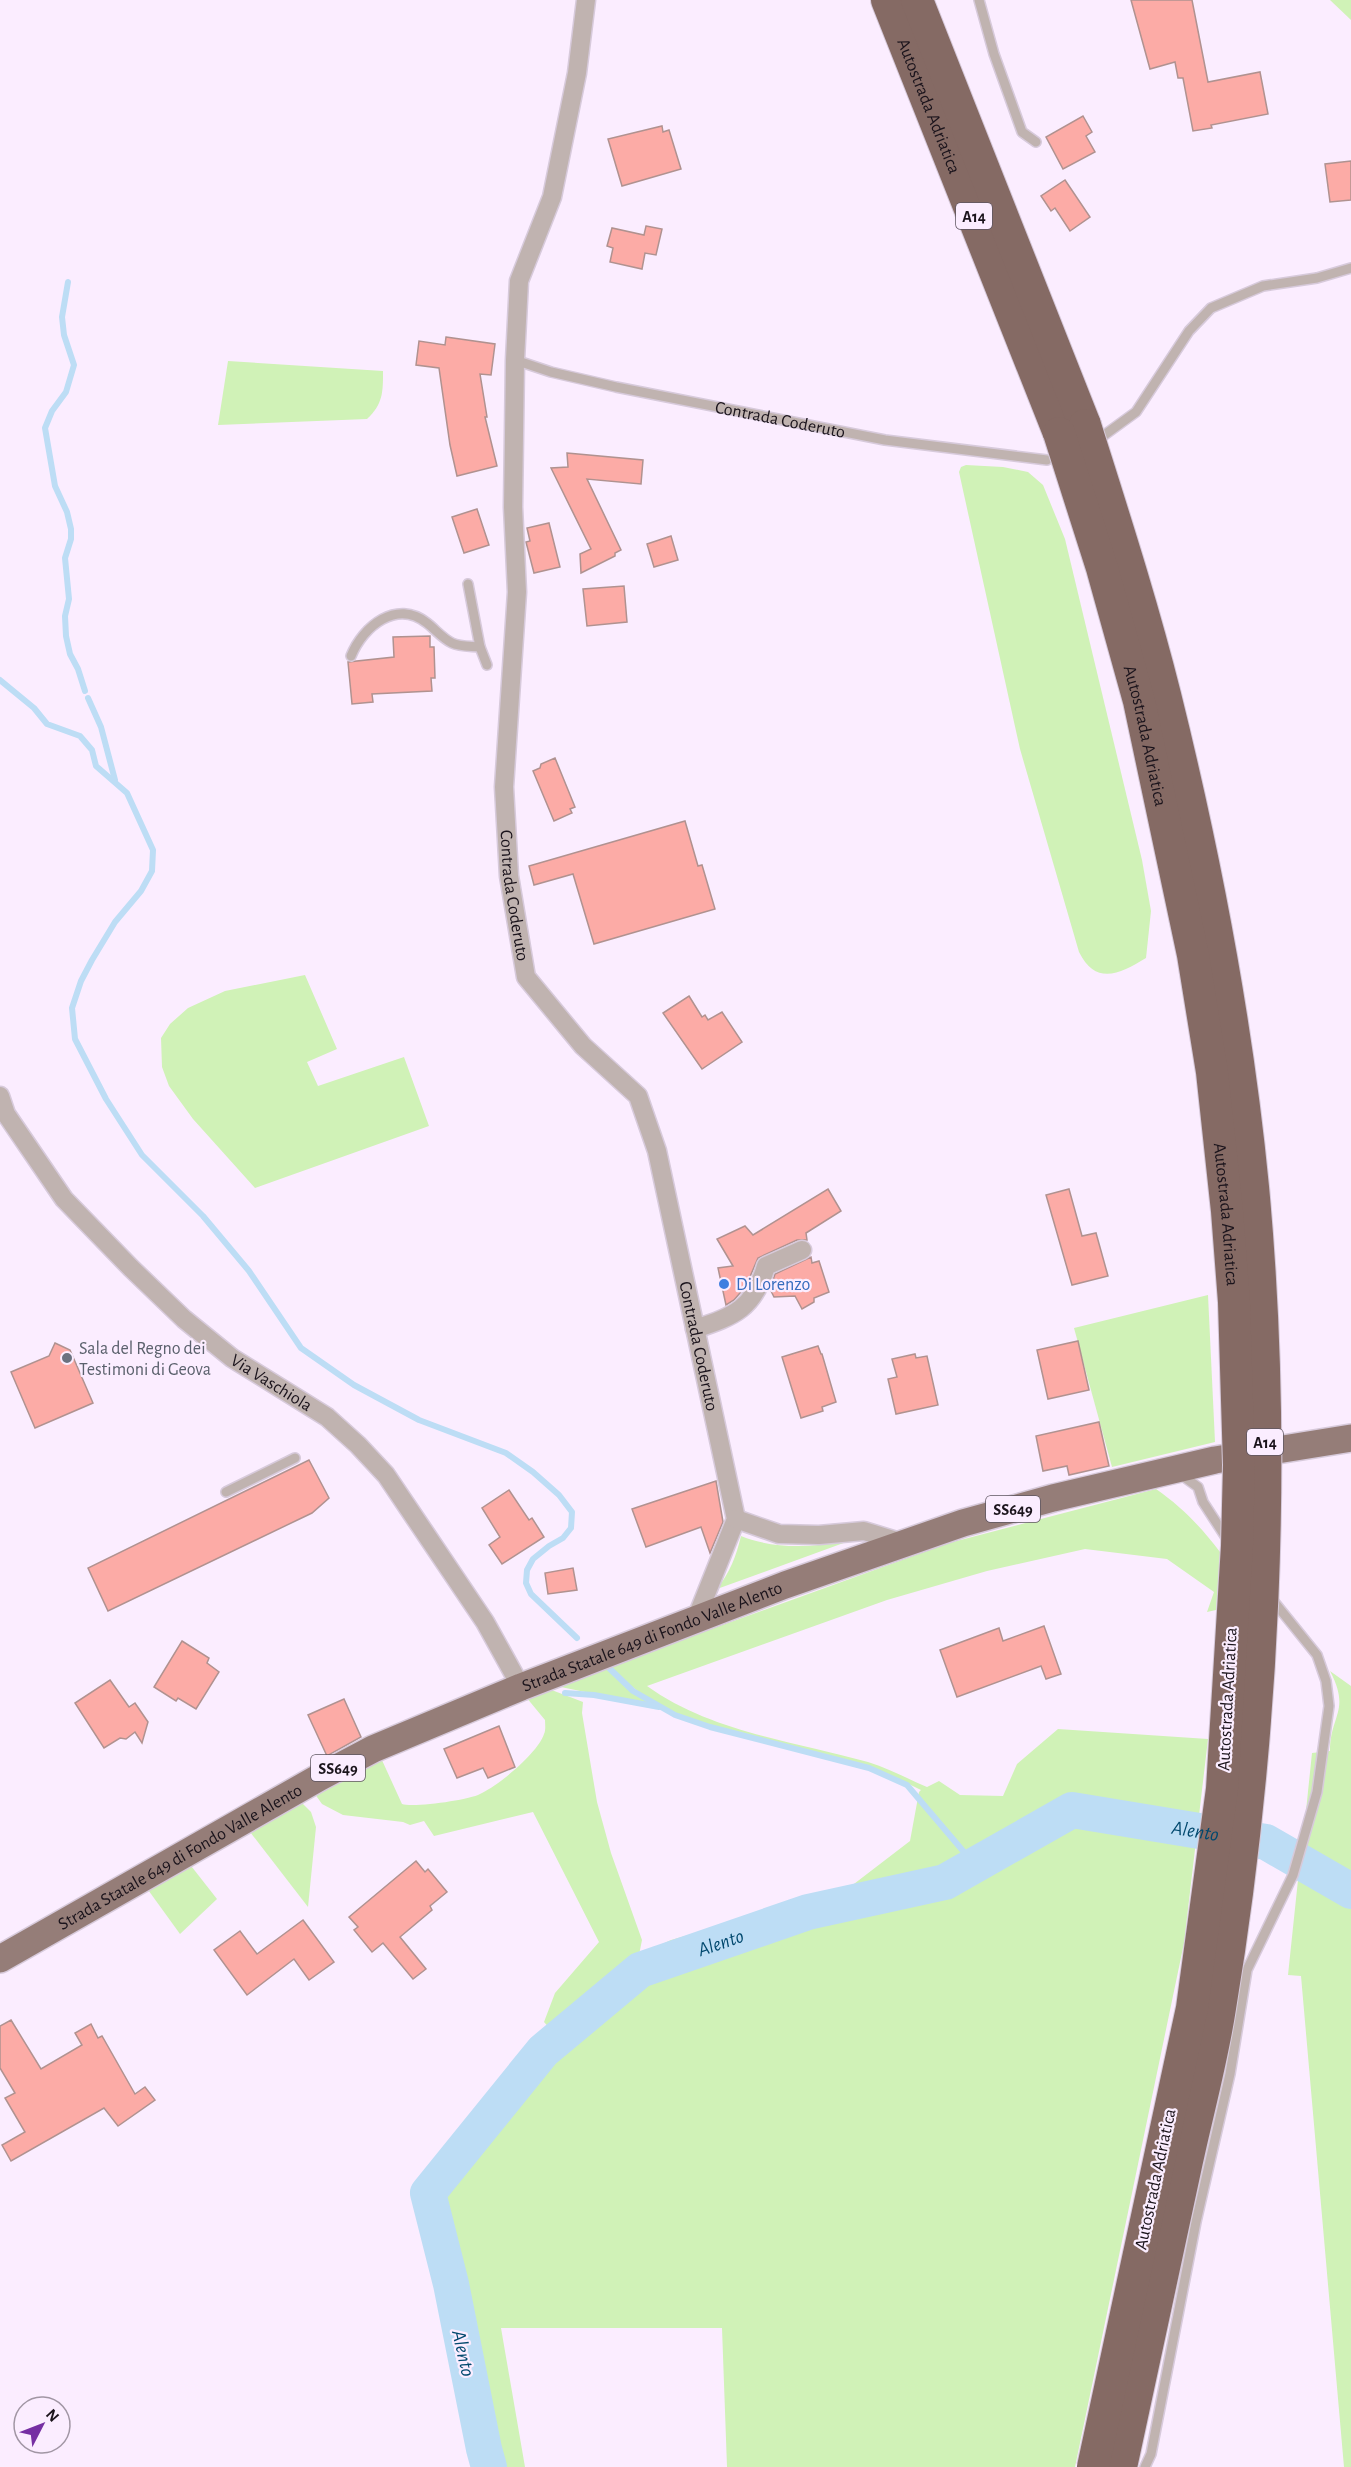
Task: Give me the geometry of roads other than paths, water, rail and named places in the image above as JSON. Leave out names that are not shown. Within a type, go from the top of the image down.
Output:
[{"type":"highway","name":"Autostrada Adriatica","points":[[887,0],[1128,561],[1165,694],[1218,942],[1238,1064],[1252,1186],[1260,1289],[1265,1459],[1260,1642],[1248,1796],[1220,2012],[1121,2467]]},
{"type":"highway","name":"Autostrada Adriatica","points":[[917,0],[1074,438],[1102,568],[1139,701],[1193,955],[1212,1072],[1234,1302],[1239,1465],[1236,1558],[1222,1789],[1192,2008],[1093,2467]]},
{"type":"main road","name":"Strada Statale 649 di Fondo Valle Alento","points":[[0,1959],[373,1749],[521,1687],[696,1619],[903,1543],[963,1523],[1053,1498],[1215,1460],[1351,1438]]},
{"type":"street","name":"Contrada Coderuto","points":[[586,0],[577,73],[552,197],[519,281],[515,360],[513,507],[517,592],[504,787],[509,876],[526,976],[583,1046],[638,1096],[657,1151],[736,1519]]},
{"type":"street","name":"Via Vaschiola","points":[[0,1096],[6,1114],[64,1199],[131,1268],[184,1319],[232,1358],[327,1417],[386,1475],[485,1622],[521,1687]]},
{"type":"street","points":[[695,1329],[738,1312],[754,1297],[766,1266],[802,1250]]},
{"type":"street","points":[[696,1619],[736,1519],[779,1534],[819,1535],[864,1531],[903,1543]]},
{"type":"lane","points":[[979,0],[994,54],[1022,132],[1036,142]]},
{"type":"lane","points":[[1074,438],[1136,412],[1189,331],[1211,308],[1263,286],[1317,278],[1351,268]]},
{"type":"lane","name":"Contrada Coderuto","points":[[515,360],[551,372],[616,387],[885,440],[1074,438]]},
{"type":"lane","points":[[468,584],[480,647],[487,665]]},
{"type":"lane","points":[[351,656],[363,634],[392,613],[410,613],[427,622],[445,640],[456,645],[480,647]]},
{"type":"lane","points":[[226,1492],[295,1458]]},
{"type":"lane","points":[[1144,2467],[1151,2454],[1196,2222],[1230,2074],[1246,1970],[1293,1875],[1317,1792],[1329,1706],[1326,1681],[1317,1655],[1242,1562],[1203,1502],[1198,1487],[1174,1469]]},
{"type":"waterway","points":[[68,282],[62,317],[64,335],[74,365],[66,392],[52,411],[45,428],[55,486],[67,512],[71,529],[71,539],[65,558],[69,599],[65,616],[66,636],[70,654],[85,691]]},
{"type":"waterway","points":[[0,680],[34,708],[47,724],[80,736],[92,750],[96,766],[127,793],[153,850],[152,871],[141,891],[115,922],[92,960],[81,981],[72,1008],[75,1039],[106,1099],[142,1155],[203,1216],[249,1271],[301,1348],[354,1385],[419,1420],[506,1453],[533,1472],[559,1495],[572,1512],[571,1528],[563,1538],[533,1559],[527,1570],[526,1583],[531,1594],[577,1638]]},
{"type":"waterway","points":[[88,698],[101,727],[115,780]]},
{"type":"waterway","points":[[609,1668],[633,1691],[675,1715],[710,1727],[869,1768],[907,1785],[975,1865]]},
{"type":"waterway","points":[[565,1693],[594,1695],[659,1707]]},
{"type":"waterway","name":"Alento","points":[[489,2467],[451,2284],[428,2193],[543,2051],[640,1970],[808,1912],[945,1882],[1072,1810],[1266,1842],[1351,1891]]},
{"type":"place","name":"Di Lorenzo","points":[[724,1284]]},
{"type":"place","name":"Sala del Regno dei Testimoni di Geova","points":[[67,1358]]}]
